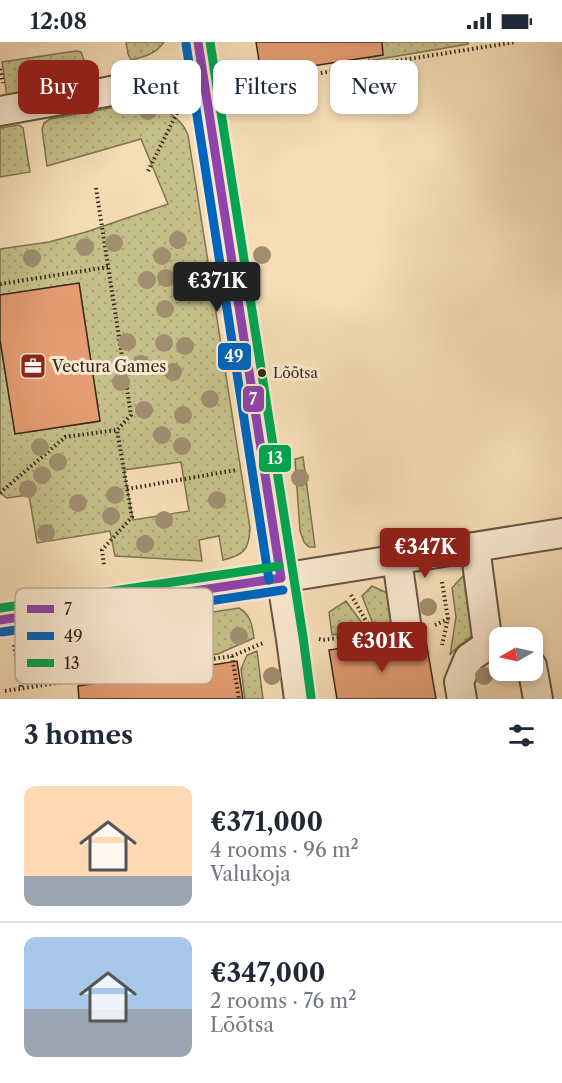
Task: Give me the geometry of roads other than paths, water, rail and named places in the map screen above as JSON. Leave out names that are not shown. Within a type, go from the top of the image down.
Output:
[{"type":"street","points":[[198,42],[299,699]]},
{"type":"street","points":[[0,111],[202,72]]},
{"type":"street","points":[[213,591],[562,533]]},
{"type":"street","points":[[483,546],[496,627]]},
{"type":"street","points":[[397,560],[408,637]]},
{"type":"street","points":[[462,699],[459,682],[469,658],[489,647]]},
{"type":"street","points":[[535,681],[538,699]]},
{"type":"place","name":"Vectura Games","points":[[33,366]]},
{"type":"place","name":"Lõõtsa","points":[[262,373]]}]
